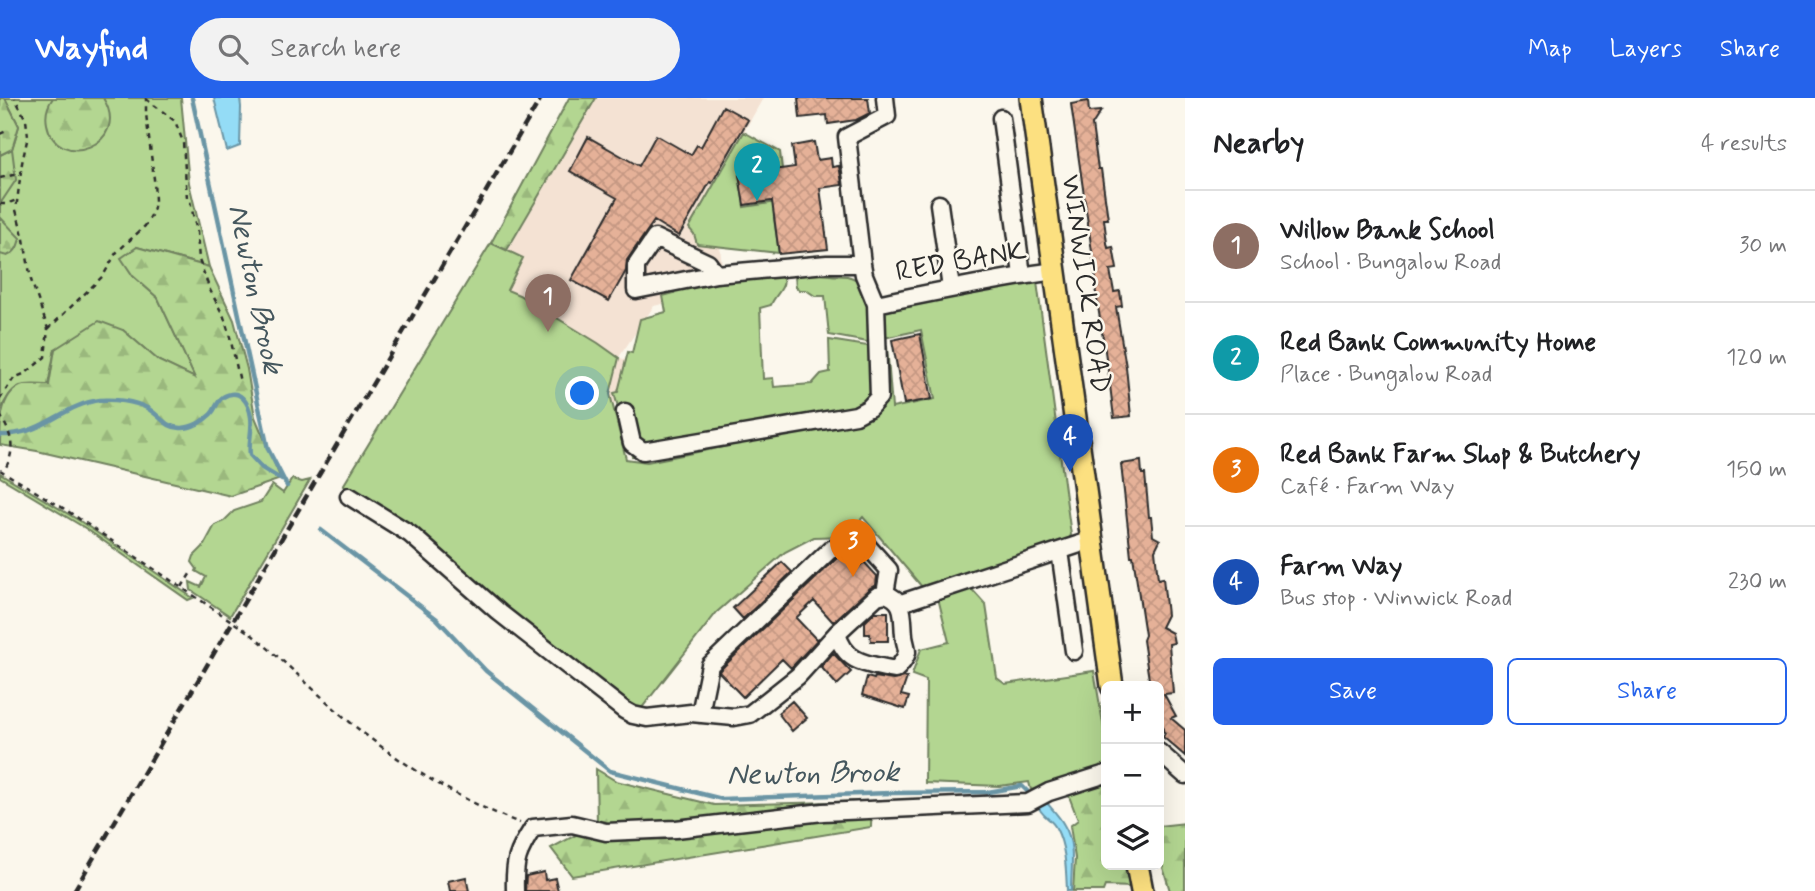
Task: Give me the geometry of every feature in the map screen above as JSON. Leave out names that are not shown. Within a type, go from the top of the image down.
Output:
[{"type":"main road","name":"WINWICK ROAD","points":[[1031,98],[1111,681]]},
{"type":"street","points":[[625,412],[632,443],[642,451],[856,415],[869,408],[879,397],[876,304],[862,264],[847,137],[887,116],[885,98]]},
{"type":"street","points":[[1001,118],[1022,275]]},
{"type":"street","points":[[939,204],[951,288]]},
{"type":"street","points":[[716,274],[708,263],[656,238],[636,266],[636,290],[716,274],[827,264],[862,264]]},
{"type":"street","name":"RED BANK","points":[[876,304],[951,288],[1055,271]]},
{"type":"street","points":[[349,496],[410,534],[500,613],[634,715],[647,718],[678,713],[734,717],[750,715],[798,676],[837,634],[877,596],[885,594],[901,603],[907,653],[895,670],[869,664],[848,655],[840,646],[837,634]]},
{"type":"street","points":[[862,540],[889,570],[885,594]]},
{"type":"street","points":[[901,603],[1092,540]]},
{"type":"street","points":[[700,714],[710,665],[831,549]]},
{"type":"street","points":[[1060,551],[1074,651]]},
{"type":"street","points":[[1164,756],[1185,775]]},
{"type":"street","points":[[515,891],[514,872],[518,851],[533,828],[572,824],[606,832],[676,829],[822,813],[1028,803],[1049,792],[1101,776]]},
{"type":"path","points":[[0,399],[14,378],[26,373],[45,357],[48,329],[31,280],[16,211],[28,136],[26,120],[15,98]]},
{"type":"path","points":[[48,329],[103,276],[116,253],[145,226],[153,212],[154,179],[146,99]]},
{"type":"path","points":[[146,99],[174,121],[183,142],[187,198],[197,232],[199,260],[224,317],[240,382]]},
{"type":"path","points":[[0,134],[6,131]]},
{"type":"path","points":[[0,178],[12,174],[20,175]]},
{"type":"path","points":[[0,204],[17,200]]},
{"type":"path","points":[[0,415],[9,431],[11,444],[10,462],[2,471],[63,508],[272,650],[377,744],[478,806],[533,828]]},
{"type":"path","points":[[182,587],[192,571]]},
{"type":"shaded area","points":[[596,98],[763,98],[721,173],[694,234],[697,243],[720,246],[724,288],[654,306],[619,357],[637,366],[511,577],[494,274]]},
{"type":"green space","points":[[0,98],[5,98],[19,126],[12,149],[0,155]]},
{"type":"green space","points":[[5,98],[181,98],[189,183],[209,267],[137,247],[133,276],[158,298],[196,379],[159,361],[123,330],[55,349],[48,385],[18,387],[9,395],[0,411],[0,155],[12,149],[19,126]]},
{"type":"green space","points":[[53,98],[103,98],[110,115],[108,129],[101,140],[90,147],[77,149],[64,147],[53,139],[46,117]]},
{"type":"green space","points":[[569,98],[596,98],[507,250],[491,243]]},
{"type":"green space","points":[[744,132],[780,152],[782,169],[740,175],[744,207],[784,201],[793,215],[774,218],[779,253],[697,244],[689,228]]},
{"type":"green space","points":[[12,149],[16,180],[0,204],[0,155]]},
{"type":"green space","points":[[0,217],[20,238],[16,249],[7,256],[0,254]]},
{"type":"green space","points":[[491,243],[523,258],[507,290],[619,358],[610,394],[626,459],[647,462],[864,419],[881,407],[881,347],[887,346],[892,408],[935,399],[921,330],[884,338],[884,313],[888,309],[1037,282],[1071,535],[1069,539],[922,587],[863,517],[846,536],[814,537],[785,552],[717,612],[637,714],[512,618],[414,529],[360,492],[357,495],[343,486]]},
{"type":"green space","points":[[137,247],[209,267],[234,320],[247,369],[255,417],[281,479],[231,496],[37,451],[0,445],[2,411],[8,396],[23,385],[49,385],[55,349],[99,321],[123,330],[159,361],[195,378],[158,298],[133,276],[121,258]]},
{"type":"green space","points":[[777,271],[782,276],[782,288],[771,305],[760,308],[763,379],[773,378],[774,387],[812,384],[821,374],[830,372],[829,340],[874,347],[871,392],[854,410],[786,431],[632,456],[614,393],[618,392],[628,352],[632,353],[640,319],[666,312],[663,296],[674,293],[673,290]]},
{"type":"green space","points":[[807,272],[847,276],[864,286],[871,303],[873,343],[829,335],[825,296],[815,296],[796,287],[795,276]]},
{"type":"green space","points":[[0,473],[80,521],[193,598],[188,600],[85,528],[0,477]]},
{"type":"green space","points":[[292,479],[302,482],[310,480],[230,616],[191,590],[190,582],[201,587],[206,577],[196,571],[192,562],[194,556],[203,547],[215,525],[224,521],[234,511],[261,502],[272,485],[283,493]]},
{"type":"green space","points":[[968,585],[986,605],[997,678],[1005,684],[1094,671],[1101,712],[1101,768],[1031,790],[1029,782],[999,786],[925,783],[926,680],[912,675],[921,649],[949,642],[937,594]]},
{"type":"green space","points":[[596,769],[616,781],[714,805],[872,801],[871,827],[572,876],[551,848],[597,824]]},
{"type":"green space","points":[[1101,781],[1101,870],[1128,870],[1131,887],[1105,886],[1103,891],[1073,891],[1075,858],[1070,826],[1078,820],[1067,791]]},
{"type":"green space","points":[[1185,823],[1185,891],[1170,891],[1164,870],[1164,825]]},
{"type":"water","points":[[214,98],[240,98],[240,146],[227,151]]},
{"type":"water","points":[[1047,803],[1068,832],[1072,857],[1071,891],[1067,891],[1065,859],[1059,835],[1038,806]]},
{"type":"building","points":[[798,98],[868,98],[870,113],[856,120],[828,124],[827,115],[800,118]]},
{"type":"building","points":[[1088,101],[1089,112],[1101,111],[1092,125],[1108,219],[1104,219],[1107,243],[1108,248],[1113,247],[1117,269],[1110,270],[1114,292],[1120,291],[1122,306],[1116,307],[1131,416],[1114,418],[1071,104]]},
{"type":"building","points":[[723,106],[748,120],[679,236],[654,221],[627,260],[626,271],[609,301],[571,280],[617,198],[570,171],[588,137],[639,166],[656,135],[691,155],[697,145],[701,147]]},
{"type":"building","points":[[814,142],[817,160],[831,158],[832,167],[839,166],[841,177],[842,185],[820,188],[828,249],[779,254],[772,201],[744,205],[739,175],[795,167],[792,146]]},
{"type":"building","points":[[920,334],[932,399],[904,404],[892,340]]},
{"type":"building","points":[[1141,461],[1153,536],[1160,540],[1155,550],[1158,579],[1163,578],[1167,615],[1161,627],[1172,633],[1174,643],[1169,644],[1173,693],[1164,694],[1164,681],[1149,681],[1121,464]]},
{"type":"building","points":[[841,552],[857,568],[864,562],[877,576],[876,585],[833,622],[814,601],[796,618],[816,639],[819,638],[791,668],[782,659],[743,697],[720,670]]},
{"type":"building","points":[[782,562],[792,572],[743,619],[733,608]]},
{"type":"building","points":[[875,612],[888,612],[888,641],[871,641],[870,634],[865,634],[865,622]]},
{"type":"building","points":[[833,653],[851,672],[837,685],[821,667]]},
{"type":"building","points":[[867,677],[893,680],[907,678],[901,695],[909,697],[905,709],[862,695]]},
{"type":"building","points":[[1164,694],[1176,716],[1171,718],[1185,730],[1185,756],[1164,738]]},
{"type":"building","points":[[792,701],[807,718],[792,731],[778,713]]},
{"type":"building","points":[[544,872],[545,880],[555,878],[558,891],[525,891],[526,876]]},
{"type":"building","points":[[466,877],[469,891],[450,891],[448,881]]},
{"type":"waterway","name":"Newton Brook","points":[[192,98],[268,449],[287,486]]},
{"type":"waterway","points":[[11,434],[34,428],[76,407],[100,400],[124,401],[142,406],[172,426],[186,428],[208,417],[223,397],[234,394],[243,398],[250,412],[250,455],[262,468],[282,480]]},
{"type":"waterway","points":[[0,435],[8,435]]},
{"type":"waterway","name":"Newton Brook","points":[[321,530],[437,619],[486,671],[610,771],[722,799],[988,792],[1022,786],[1033,797]]},
{"type":"railway","points":[[74,891],[541,98]]},
{"type":"place","name":"Red Bank Community Home","points":[[757,201]]},
{"type":"place","name":"Willow Bank School","points":[[548,332]]},
{"type":"place","name":"Farm Way","points":[[1070,472]]},
{"type":"place","name":"Red Bank Farm Shop & Butchery","points":[[853,577]]}]
